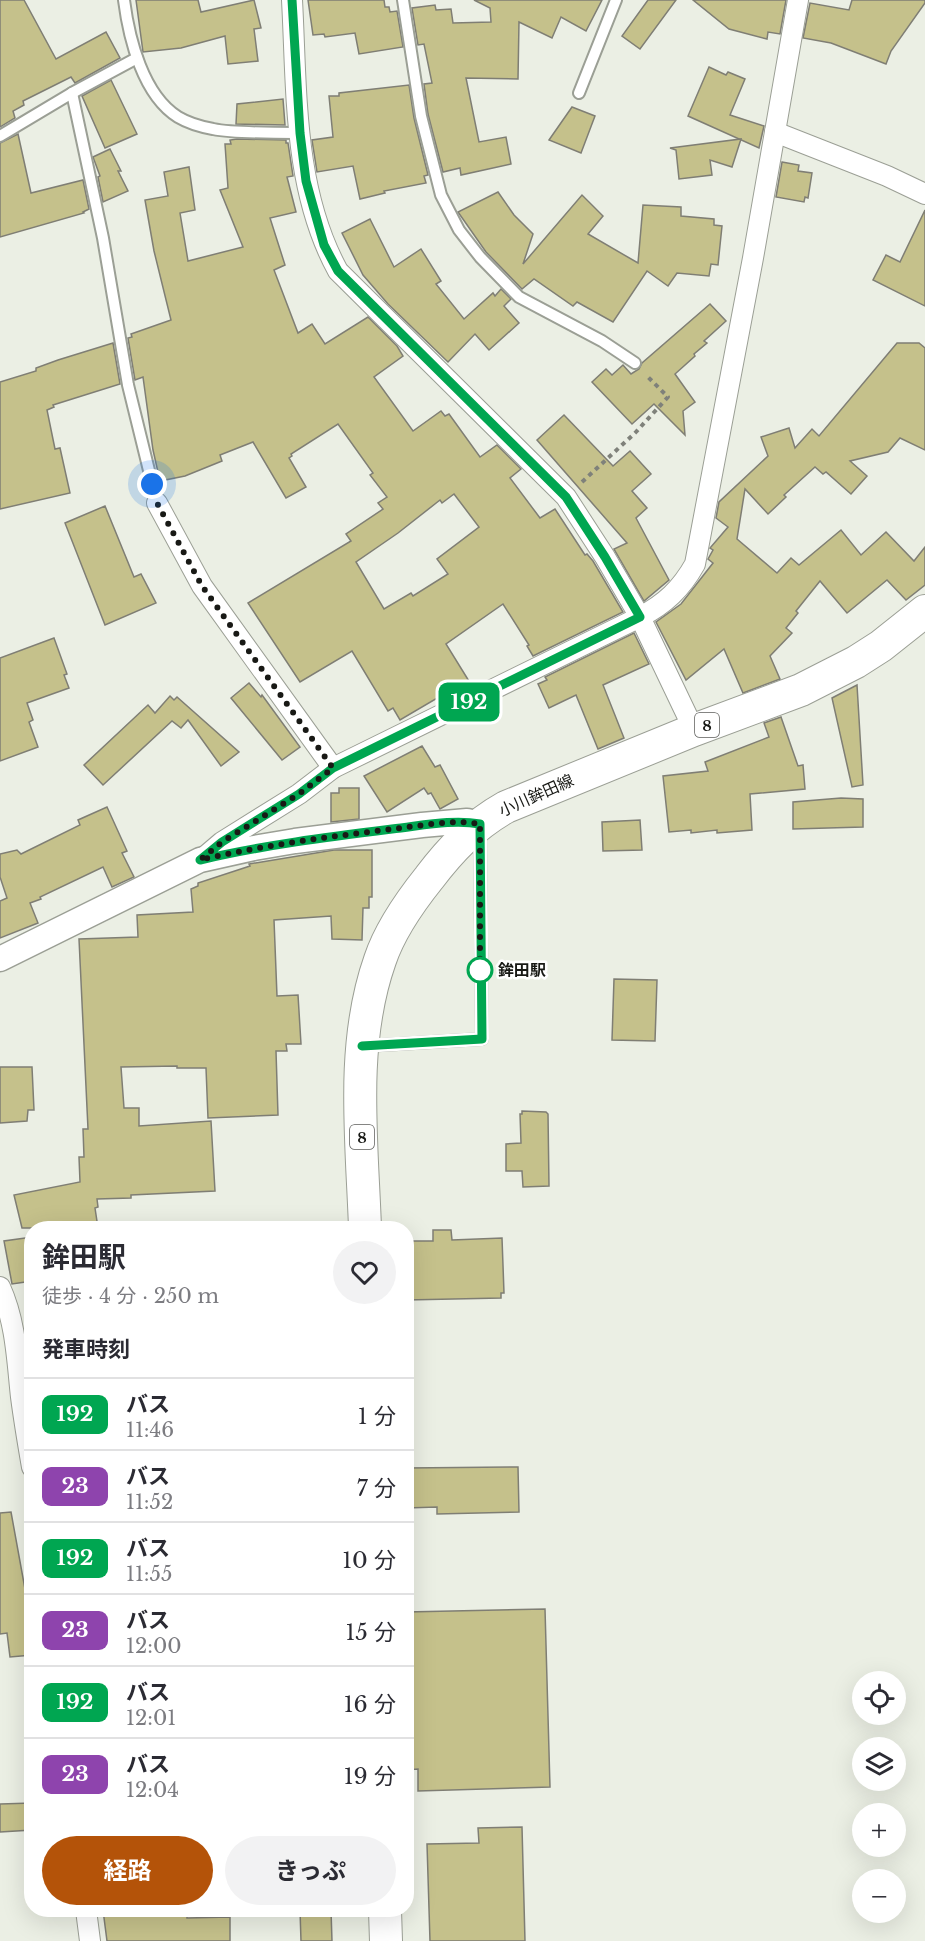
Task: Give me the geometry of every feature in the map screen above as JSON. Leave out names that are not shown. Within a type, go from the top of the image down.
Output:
[{"type":"main road","name":"小川鉾田線","points":[[365,1221],[361,1078],[362,1046],[372,989],[380,960],[392,932],[443,860],[460,841],[506,807],[694,730],[801,690],[828,677],[881,646],[925,611]]},
{"type":"main road","points":[[385,1917],[386,1941]]},
{"type":"street","points":[[292,0],[300,133],[306,181],[324,245],[338,271],[566,497],[640,617],[694,730]]},
{"type":"street","points":[[0,959],[200,860],[222,842],[299,794],[333,768],[640,617],[659,607],[674,594],[695,564],[798,0]]},
{"type":"street","points":[[775,132],[887,176],[925,194]]},
{"type":"street","points":[[157,503],[202,586],[333,768]]},
{"type":"street","points":[[200,860],[295,841],[422,825],[467,821],[480,824]]},
{"type":"street","points":[[0,1287],[24,1341],[21,1396],[24,1415]]},
{"type":"street","points":[[87,1917],[90,1941]]},
{"type":"lane","points":[[124,0],[136,58],[150,85],[164,104],[178,117],[214,130],[300,133]]},
{"type":"lane","points":[[403,0],[421,116],[441,195],[459,230],[480,257],[519,297],[602,342],[635,363]]},
{"type":"lane","points":[[579,93],[616,0]]},
{"type":"lane","points":[[0,136],[136,58]]},
{"type":"lane","points":[[72,93],[103,238],[128,385],[157,503]]},
{"type":"lane","points":[[362,1046],[482,1039],[480,824]]},
{"type":"path","points":[[566,497],[635,433],[668,397],[635,363]]},
{"type":"building","points":[[0,0],[24,0],[56,59],[106,32],[120,58],[75,83],[71,77],[23,101],[24,105],[13,111],[15,118],[0,127]]},
{"type":"building","points":[[136,0],[198,0],[201,12],[254,0],[261,28],[254,29],[258,61],[228,64],[225,36],[181,48],[143,52]]},
{"type":"building","points":[[308,0],[384,0],[385,7],[389,7],[390,12],[397,11],[403,47],[359,54],[355,33],[325,37],[324,34],[313,35]]},
{"type":"building","points":[[474,0],[602,0],[586,31],[561,17],[552,38],[519,22],[518,79],[466,78],[479,142],[506,137],[511,164],[461,175],[460,168],[443,172],[428,114],[424,84],[432,83],[424,44],[418,45],[412,8],[435,5],[436,10],[451,9],[453,23],[491,22],[490,8]]},
{"type":"building","points":[[648,0],[676,0],[640,49],[622,36]]},
{"type":"building","points":[[693,0],[786,0],[780,34],[768,32],[767,39],[729,29]]},
{"type":"building","points":[[852,0],[925,0],[925,3],[891,51],[886,64],[831,43],[803,38],[810,3],[849,10]]},
{"type":"building","points":[[709,67],[726,75],[728,72],[745,79],[730,115],[764,126],[759,148],[688,116]]},
{"type":"building","points":[[111,80],[137,134],[105,148],[82,96]]},
{"type":"building","points":[[409,85],[414,118],[428,175],[424,176],[426,183],[384,191],[385,193],[360,199],[353,166],[317,172],[312,140],[333,137],[329,96]]},
{"type":"building","points":[[283,99],[285,125],[236,124],[237,104]]},
{"type":"building","points":[[572,107],[595,116],[581,153],[549,140]]},
{"type":"building","points":[[18,134],[31,193],[83,180],[89,209],[84,213],[0,237],[0,143]]},
{"type":"building","points":[[741,139],[732,167],[710,160],[712,175],[679,179],[676,150],[670,148]]},
{"type":"building","points":[[230,140],[286,140],[288,143],[293,176],[287,177],[296,212],[270,218],[285,265],[274,270],[298,333],[312,324],[325,344],[368,317],[397,346],[403,356],[374,377],[413,431],[441,411],[445,416],[449,414],[480,457],[497,445],[521,469],[510,478],[540,518],[555,509],[585,555],[587,554],[593,561],[623,612],[533,656],[527,646],[529,645],[503,604],[446,644],[472,686],[447,698],[444,694],[400,720],[393,708],[388,711],[352,651],[300,682],[248,603],[351,541],[346,534],[383,509],[378,503],[387,497],[370,475],[373,473],[338,424],[291,454],[289,458],[306,487],[286,498],[253,442],[220,455],[222,461],[185,476],[160,481],[153,450],[143,377],[135,380],[128,338],[132,337],[131,334],[171,320],[154,251],[145,200],[168,196],[164,172],[189,167],[195,210],[180,213],[188,261],[243,247],[220,190],[228,188],[225,144],[231,144]],"holes":[[[454,494],[479,527],[437,559],[448,574],[413,596],[411,593],[384,609],[356,562],[440,500],[442,503]]]},
{"type":"building","points":[[110,149],[128,191],[103,202],[98,177],[100,176],[93,157]]},
{"type":"building","points":[[782,162],[799,165],[798,171],[812,173],[808,198],[805,197],[804,202],[776,197]]},
{"type":"building","points":[[498,192],[514,215],[533,234],[523,264],[582,195],[603,216],[588,234],[638,263],[643,205],[681,207],[681,216],[714,219],[714,225],[722,226],[718,265],[711,264],[709,276],[677,273],[668,286],[647,271],[613,322],[577,302],[573,306],[534,279],[522,289],[486,252],[458,212]]},
{"type":"building","points":[[925,210],[925,306],[873,280],[886,255],[900,262]]},
{"type":"building","points":[[370,219],[394,267],[421,249],[441,281],[436,284],[464,319],[493,293],[495,296],[501,289],[511,299],[504,306],[519,323],[489,350],[475,334],[448,362],[388,304],[363,275],[342,233]]},
{"type":"building","points":[[710,304],[726,321],[704,341],[707,343],[675,374],[695,402],[683,411],[685,435],[654,404],[632,424],[592,382],[606,369],[612,375],[623,365],[631,374],[639,369],[642,363]]},
{"type":"building","points":[[113,343],[120,384],[53,405],[54,407],[47,410],[55,449],[60,448],[70,493],[0,509],[0,382],[36,371],[36,368],[58,360]]},
{"type":"building","points":[[897,343],[919,343],[925,348],[925,450],[900,438],[888,452],[850,461],[867,476],[851,494],[826,472],[823,474],[815,467],[784,495],[786,497],[768,514],[745,489],[737,539],[777,573],[791,558],[799,565],[841,530],[861,555],[886,532],[914,561],[925,547],[925,585],[906,600],[887,580],[847,613],[820,581],[796,611],[798,613],[786,628],[792,633],[770,656],[780,679],[743,693],[724,649],[686,680],[656,622],[681,604],[713,563],[708,559],[713,550],[710,548],[728,527],[716,518],[719,502],[768,456],[761,437],[789,428],[795,448],[812,429],[819,436]]},
{"type":"building","points":[[564,415],[613,466],[630,451],[651,474],[632,491],[647,508],[636,518],[669,580],[644,601],[614,549],[627,543],[537,440]]},
{"type":"building","points":[[105,506],[134,577],[141,574],[156,603],[105,625],[65,523]]},
{"type":"building","points":[[634,633],[649,664],[603,685],[624,738],[598,749],[576,695],[549,708],[538,684],[547,680],[545,677]]},
{"type":"building","points":[[54,638],[67,674],[64,675],[69,688],[27,703],[33,720],[29,722],[38,747],[0,761],[0,658]]},
{"type":"building","points":[[249,683],[261,697],[262,695],[300,747],[282,760],[231,698]]},
{"type":"building","points":[[857,685],[863,785],[852,787],[832,698]]},
{"type":"building","points":[[170,696],[174,700],[177,697],[239,752],[221,766],[188,720],[181,728],[172,721],[103,785],[84,765],[148,705],[155,713]]},
{"type":"building","points":[[781,717],[798,766],[803,765],[805,789],[750,794],[752,830],[717,833],[717,830],[691,833],[691,830],[669,832],[663,776],[708,771],[705,762],[769,737],[764,723]]},
{"type":"building","points":[[422,746],[435,767],[440,765],[458,799],[440,809],[431,793],[428,794],[424,788],[387,812],[364,776]]},
{"type":"building","points":[[339,788],[359,788],[359,819],[331,822],[331,793],[339,793]]},
{"type":"building","points":[[841,798],[863,799],[863,827],[793,829],[793,802]]},
{"type":"building","points":[[107,807],[127,851],[122,853],[134,877],[112,887],[103,867],[30,903],[38,923],[0,938],[0,901],[7,898],[0,877],[0,854],[17,850],[21,854],[80,825],[78,820]]},
{"type":"building","points":[[640,820],[642,850],[603,851],[602,822]]},
{"type":"building","points":[[334,850],[372,850],[372,897],[369,897],[369,908],[363,908],[362,940],[332,939],[331,916],[274,920],[277,996],[298,995],[301,1044],[286,1044],[287,1051],[276,1051],[278,1115],[208,1118],[206,1068],[121,1067],[124,1108],[139,1108],[139,1126],[211,1121],[215,1191],[97,1199],[98,1207],[95,1208],[97,1221],[24,1221],[24,1228],[22,1228],[14,1195],[80,1182],[79,1157],[84,1157],[83,1129],[88,1129],[79,939],[138,937],[137,915],[193,912],[191,889],[198,886],[198,883],[250,866],[249,864]]},
{"type":"building","points":[[614,979],[657,980],[655,1041],[612,1040]]},
{"type":"building","points":[[0,1067],[32,1067],[34,1110],[28,1110],[27,1121],[0,1123]]},
{"type":"building","points":[[522,1111],[548,1114],[549,1186],[523,1187],[522,1171],[506,1171],[506,1144],[521,1143],[520,1114]]},
{"type":"building","points":[[433,1230],[451,1230],[452,1240],[502,1238],[504,1293],[501,1293],[501,1298],[414,1300],[414,1241],[433,1241]]},
{"type":"building","points":[[24,1238],[24,1282],[12,1284],[4,1241]]},
{"type":"building","points":[[518,1467],[519,1512],[437,1514],[437,1507],[414,1508],[414,1468]]},
{"type":"building","points":[[11,1512],[24,1584],[24,1656],[10,1657],[7,1633],[0,1634],[0,1513]]},
{"type":"building","points":[[545,1609],[550,1787],[418,1791],[418,1769],[414,1769],[414,1612]]},
{"type":"building","points":[[24,1803],[24,1830],[0,1832],[0,1804]]},
{"type":"building","points":[[522,1827],[525,1941],[430,1941],[427,1844],[479,1843],[478,1828]]},
{"type":"building","points":[[104,1917],[230,1917],[230,1941],[107,1941]]},
{"type":"building","points":[[300,1917],[331,1917],[332,1941],[301,1941]]},
{"type":"bus line","name":"192","points":[[292,0],[300,133],[306,181],[324,245],[338,271],[566,497],[640,617],[333,768],[299,794],[222,842],[200,860],[295,841],[422,825],[467,821],[480,824],[482,1039],[362,1046]]},
{"type":"place","name":"鉾田駅","points":[[480,970]]},
{"type":"route","points":[[152,484],[157,503],[202,586],[333,768],[299,794],[222,842],[200,860],[295,841],[422,825],[467,821],[480,824],[480,970]]}]
